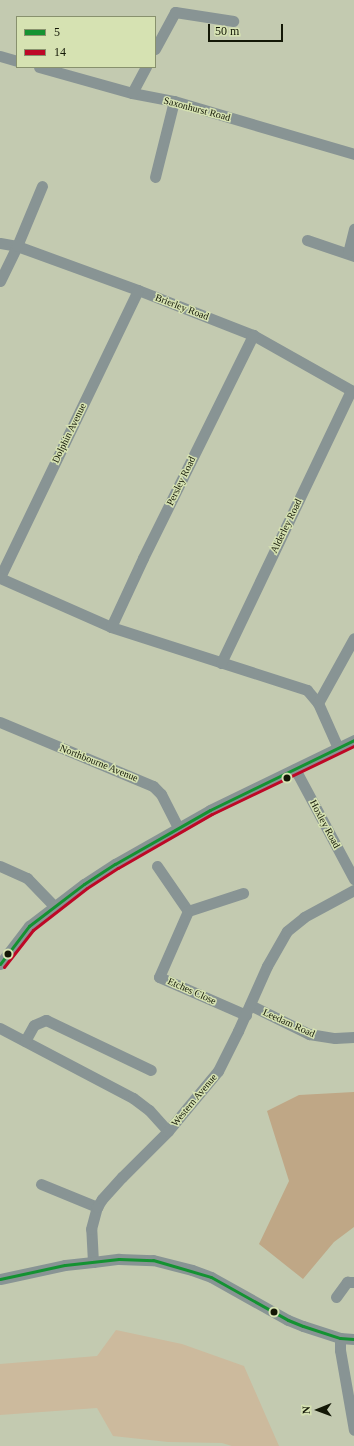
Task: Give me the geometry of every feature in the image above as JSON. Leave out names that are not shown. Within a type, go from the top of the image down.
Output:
[{"type":"street","points":[[156,47],[175,12],[233,21]]},
{"type":"street","points":[[0,56],[16,61]]},
{"type":"street","name":"Saxonhurst Road","points":[[43,68],[132,93],[174,101],[354,154]]},
{"type":"street","points":[[132,93],[145,68]]},
{"type":"street","points":[[155,177],[174,101]]},
{"type":"street","points":[[0,281],[17,246],[42,186]]},
{"type":"street","points":[[307,240],[351,255],[354,229]]},
{"type":"street","name":"Brierley Road","points":[[0,243],[17,246],[138,290],[253,335],[352,391]]},
{"type":"street","name":"Dolphin Avenue","points":[[0,577],[138,290]]},
{"type":"street","name":"Persley Road","points":[[111,627],[143,558],[253,335]]},
{"type":"street","name":"Alderley Road","points":[[221,662],[352,391]]},
{"type":"street","points":[[0,577],[111,627],[307,690],[318,703],[338,748]]},
{"type":"street","points":[[318,703],[354,638]]},
{"type":"street","name":"Northbourne Avenue","points":[[0,722],[153,786],[161,794],[178,827]]},
{"type":"street","points":[[0,964],[29,926],[54,906],[116,864],[178,827],[239,795],[354,740]]},
{"type":"street","name":"Hoxley Road","points":[[296,769],[354,879]]},
{"type":"street","points":[[0,866],[27,878],[54,906]]},
{"type":"street","points":[[157,866],[188,912],[243,893]]},
{"type":"street","name":"Western Avenue","points":[[93,1262],[92,1221],[97,1207],[117,1182],[168,1131],[218,1071],[248,1010],[267,966],[287,931],[304,917],[354,890]]},
{"type":"street","name":"Etches Close","points":[[188,912],[159,977],[248,1010]]},
{"type":"street","name":"Leedam Road","points":[[248,1010],[309,1034],[335,1038],[354,1037]]},
{"type":"street","points":[[25,1041],[34,1025],[46,1020],[151,1070]]},
{"type":"street","points":[[0,1028],[133,1098],[149,1110],[168,1131]]},
{"type":"street","points":[[41,1184],[97,1207]]},
{"type":"street","points":[[0,1278],[66,1265],[119,1259],[153,1260],[192,1270],[225,1284],[288,1320],[340,1338],[354,1339]]},
{"type":"street","points":[[336,1297],[347,1282],[354,1282]]},
{"type":"street","points":[[340,1338],[340,1350],[354,1430]]},
{"type":"shaded area","points":[[354,1092],[354,1227],[334,1242],[303,1279],[259,1244],[289,1181],[267,1111],[299,1095]]},
{"type":"shaded area","points":[[116,1330],[182,1344],[244,1366],[279,1446],[232,1446],[222,1443],[168,1442],[113,1436],[97,1408],[0,1415],[0,1364],[97,1356]]},
{"type":"transit line","name":"5","points":[[0,964],[29,926],[84,884],[115,864],[210,810],[354,740]]},
{"type":"transit line","name":"14","points":[[4,967],[33,930],[87,888],[118,868],[212,814],[354,746]]},
{"type":"transit line","name":"5","points":[[0,1279],[65,1265],[119,1259],[153,1260],[211,1277],[288,1320],[303,1326],[340,1338],[354,1339]]}]
